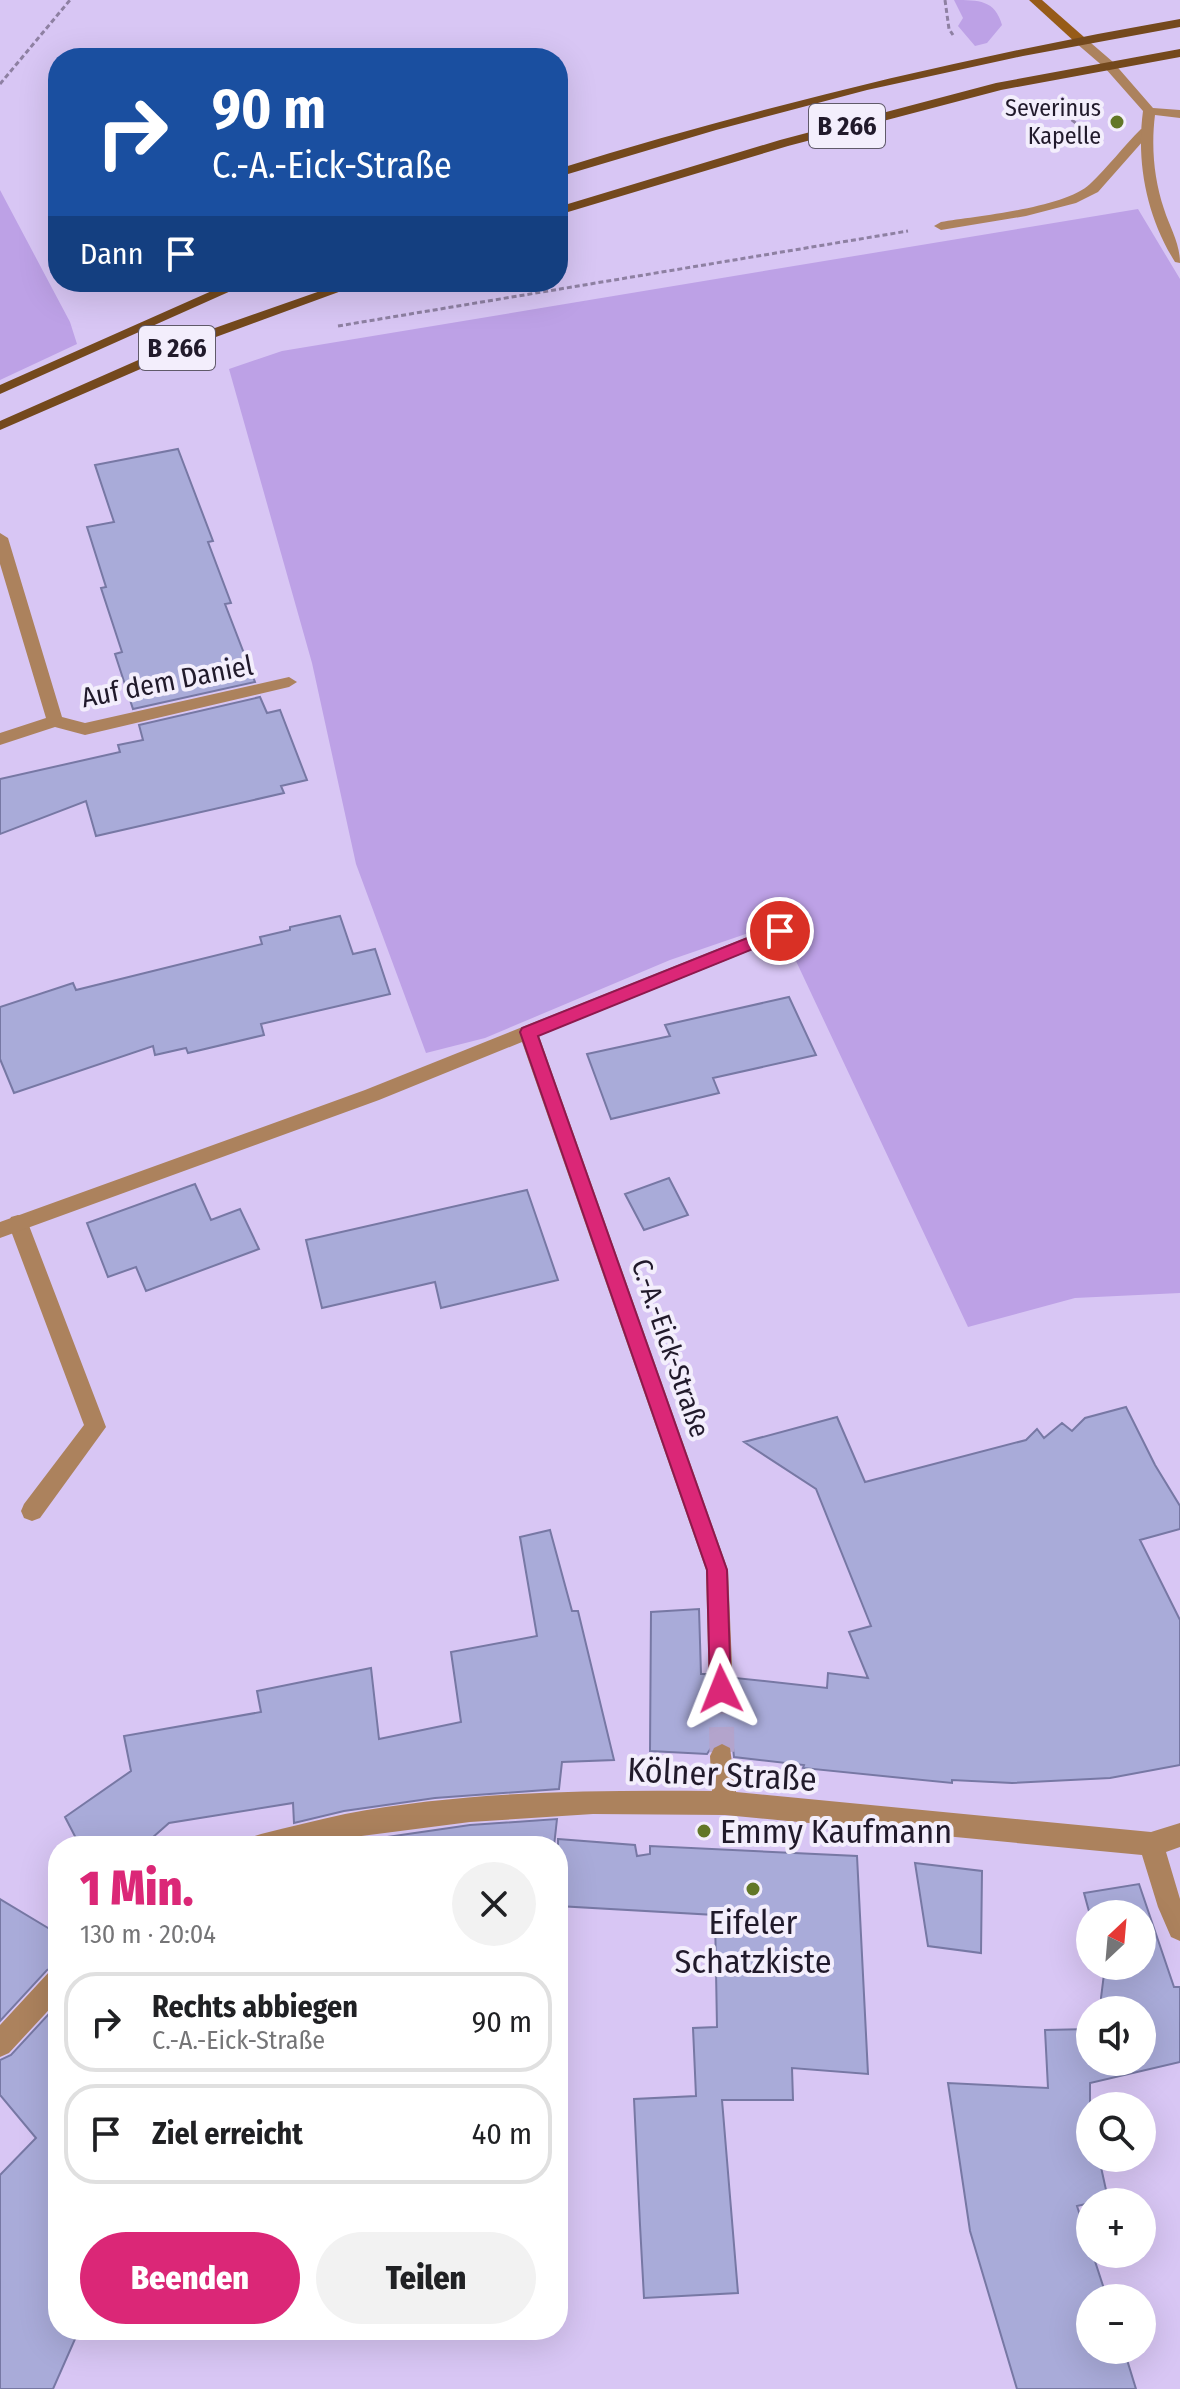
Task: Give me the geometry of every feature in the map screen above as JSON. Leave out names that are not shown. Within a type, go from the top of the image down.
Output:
[{"type":"main road","name":"B 266","points":[[568,170],[758,114],[973,61],[1180,23]]},
{"type":"main road","name":"B 266","points":[[568,208],[784,143],[1000,86],[1180,53]]},
{"type":"main road","name":"B 266","points":[[0,390],[219,292]]},
{"type":"main road","name":"B 266","points":[[0,426],[200,338],[331,292]]},
{"type":"street","points":[[1035,0],[1109,65],[1149,111],[1180,114]]},
{"type":"street","points":[[1149,111],[1145,132],[1152,191],[1180,259]]},
{"type":"street","points":[[941,226],[1026,212],[1071,200],[1093,189],[1145,132]]},
{"type":"street","name":"Auf dem Daniel","points":[[0,538],[55,721]]},
{"type":"street","name":"Auf dem Daniel","points":[[0,739],[55,721],[85,729],[289,682]]},
{"type":"street","points":[[32,1511],[95,1427],[9,1226],[372,1095],[780,931]]},
{"type":"street","name":"C.-A.-Eick-Straße","points":[[528,1032],[717,1570],[721,1689]]},
{"type":"street","points":[[722,1756],[725,1803]]},
{"type":"street","name":"Kölner Straße","points":[[304,1836],[346,1826],[470,1810],[593,1802],[725,1803],[1151,1844],[1180,1835]]},
{"type":"street","points":[[1151,1844],[1170,1907],[1180,1928]]},
{"type":"street","points":[[0,2044],[48,1992]]},
{"type":"path","points":[[0,84],[70,0]]},
{"type":"path","points":[[1055,106],[1108,149],[1122,154]]},
{"type":"path","points":[[568,288],[941,226]]},
{"type":"path","points":[[335,326],[541,292]]},
{"type":"shaded area","points":[[954,0],[978,1],[995,11],[1002,25],[987,43],[975,46],[958,26],[963,18]]},
{"type":"shaded area","points":[[0,190],[48,281],[48,292],[54,292],[70,322],[77,344],[0,380]]},
{"type":"shaded area","points":[[1138,209],[1180,279],[1180,1293],[1075,1298],[968,1327],[788,944],[763,928],[670,960],[485,1038],[426,1053],[356,864],[312,663],[229,369],[282,351]]},
{"type":"building","points":[[178,449],[213,541],[208,542],[231,603],[225,604],[255,682],[133,709],[115,654],[122,652],[101,588],[106,587],[87,527],[114,522],[95,465]]},
{"type":"building","points":[[260,697],[267,713],[280,710],[307,780],[281,786],[284,793],[96,836],[86,801],[0,834],[0,779],[120,752],[118,745],[143,740],[139,725]]},
{"type":"building","points":[[340,916],[353,954],[375,949],[390,994],[261,1024],[264,1035],[188,1053],[186,1048],[155,1055],[153,1046],[14,1093],[0,1059],[0,1007],[73,983],[76,990],[262,944],[260,937]]},
{"type":"building","points":[[789,997],[816,1055],[713,1078],[719,1093],[611,1119],[587,1054],[670,1036],[665,1025]]},
{"type":"building","points":[[669,1178],[688,1215],[644,1230],[625,1194]]},
{"type":"building","points":[[195,1184],[211,1220],[240,1209],[259,1249],[146,1291],[136,1267],[108,1277],[87,1223]]},
{"type":"building","points":[[527,1190],[558,1280],[441,1308],[435,1282],[322,1308],[306,1240]]},
{"type":"building","points":[[1126,1407],[1180,1506],[1180,1529],[1140,1540],[1180,1620],[1180,1765],[1110,1778],[1012,1783],[952,1780],[952,1783],[803,1768],[804,1765],[734,1757],[733,1748],[723,1741],[713,1745],[707,1754],[650,1751],[651,1612],[699,1609],[701,1674],[706,1674],[706,1689],[710,1698],[720,1703],[732,1698],[736,1678],[827,1688],[828,1673],[868,1678],[849,1632],[871,1626],[816,1489],[744,1442],[837,1417],[865,1482],[1026,1440],[1037,1429],[1044,1438],[1062,1423],[1072,1431],[1085,1418]]},
{"type":"building","points":[[550,1530],[572,1611],[578,1611],[614,1760],[562,1762],[559,1789],[435,1798],[344,1811],[294,1823],[293,1803],[169,1823],[154,1836],[75,1836],[65,1817],[131,1771],[124,1736],[261,1712],[257,1691],[371,1668],[379,1739],[461,1722],[451,1652],[537,1636],[520,1537]]},
{"type":"building","points":[[557,1819],[555,1836],[394,1836],[470,1825]]},
{"type":"building","points":[[568,1840],[635,1845],[637,1856],[650,1854],[650,1846],[857,1856],[868,2074],[792,2068],[793,2100],[722,2100],[738,2293],[644,2298],[634,2099],[696,2096],[693,2028],[717,2027],[715,1915],[568,1907]]},
{"type":"building","points":[[915,1863],[982,1871],[981,1953],[928,1946]]},
{"type":"building","points":[[1139,1884],[1144,1900],[1086,1900],[1084,1893]]},
{"type":"building","points":[[0,1899],[48,1928],[48,1970],[0,2021]]},
{"type":"building","points":[[1156,1934],[1174,1987],[1180,1987],[1180,2062],[1156,2068],[1156,1996],[1101,1996],[1103,1980],[1156,1980]]},
{"type":"building","points":[[48,2015],[48,2340],[75,2340],[53,2389],[0,2389],[0,2175],[36,2138],[0,2095],[0,2060],[11,2055]]},
{"type":"building","points":[[1076,2029],[1076,2076],[1120,2076],[1090,2083],[1090,2092],[1076,2092],[1076,2172],[1102,2172],[1106,2188],[1076,2188],[1076,2268],[1097,2268],[1102,2284],[1076,2284],[1076,2364],[1128,2364],[1136,2389],[1017,2389],[970,2231],[948,2083],[1048,2088],[1045,2030]]},
{"type":"tunnel","points":[[721,1689],[722,1756]]},
{"type":"place","name":"Severinus Kapelle","points":[[1117,122]]},
{"type":"place","name":"Emmy Kaufmann","points":[[704,1831]]},
{"type":"place","name":"Eifeler Schatzkiste","points":[[753,1889]]},
{"type":"route","points":[[721,1689],[717,1570],[528,1032],[780,931]]}]
